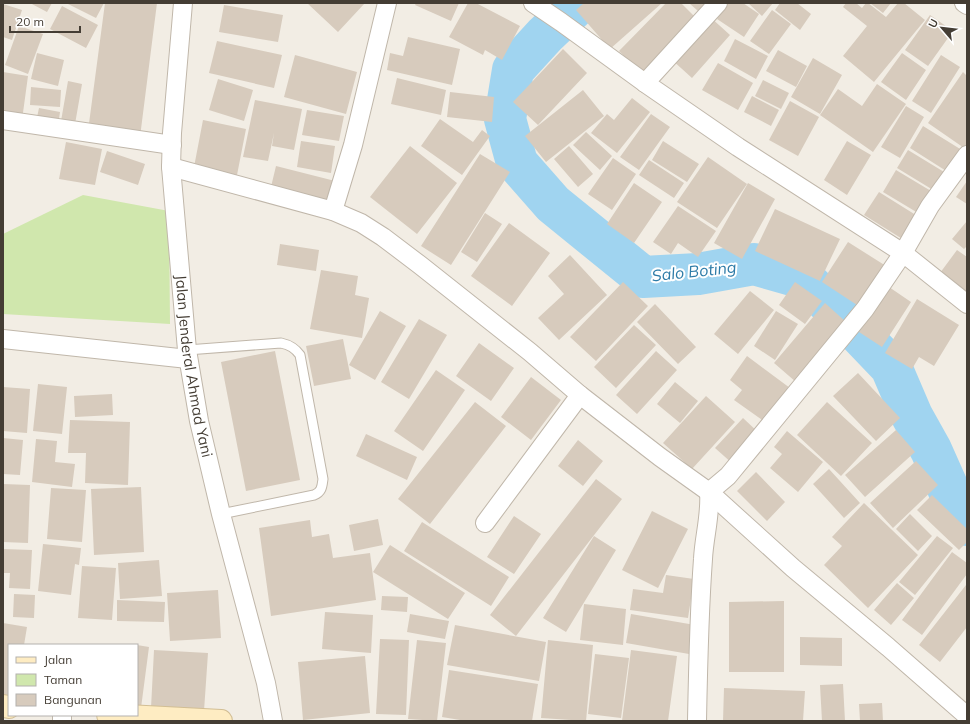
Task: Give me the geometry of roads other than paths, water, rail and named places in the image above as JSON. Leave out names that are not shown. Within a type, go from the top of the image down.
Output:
[{"type":"street","name":"Jalan Jenderal Ahmad Yani","points":[[183,3],[171,167],[187,354],[199,421],[221,514],[266,683],[273,721]]},
{"type":"street","points":[[333,211],[353,145],[387,3]]},
{"type":"street","points":[[533,3],[738,147],[903,253],[967,304]]},
{"type":"street","points":[[645,83],[718,3]]},
{"type":"street","points":[[3,120],[172,144]]},
{"type":"street","points":[[709,492],[728,476],[865,310],[903,253],[930,206],[967,155]]},
{"type":"street","points":[[171,167],[333,211],[361,223],[383,237],[530,352],[580,395],[660,457],[709,492],[793,568],[888,646],[967,716]]},
{"type":"street","points":[[3,339],[187,354]]},
{"type":"street","points":[[485,523],[580,395]]},
{"type":"street","points":[[697,721],[703,557],[710,506],[709,492]]},
{"type":"street","points":[[127,716],[221,721]]},
{"type":"lane","points":[[187,354],[281,343],[290,345],[297,350],[300,355],[323,479],[322,488],[318,494],[221,514]]},
{"type":"waterway","name":"Salo Boting","points":[[579,3],[545,35],[513,70],[505,119],[517,163],[553,204],[643,277],[698,274],[754,264],[803,278],[891,367],[912,416],[931,450],[951,495],[967,525]]}]
